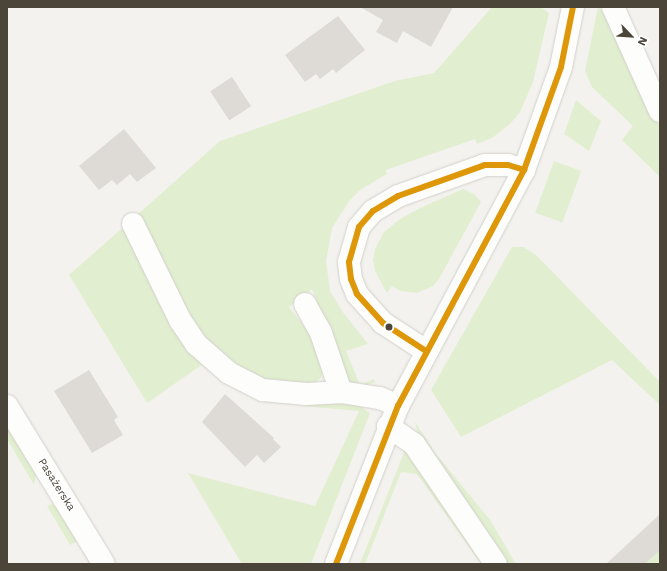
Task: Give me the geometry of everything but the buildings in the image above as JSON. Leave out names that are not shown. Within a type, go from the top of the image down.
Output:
[{"type":"street","points":[[336,564],[388,426],[426,351],[524,170],[561,67],[573,7]]},
{"type":"street","points":[[613,7],[660,111]]},
{"type":"street","points":[[426,351],[383,323],[357,294],[351,279],[349,262],[359,227],[373,212],[392,198],[486,165],[508,165],[524,170]]},
{"type":"street","points":[[133,224],[180,320],[196,344],[215,363],[263,390],[306,394],[341,392],[380,398],[398,406]]},
{"type":"street","points":[[305,304],[321,333],[341,392]]},
{"type":"street","name":"Pasażerska","points":[[7,406],[104,564]]},
{"type":"street","points":[[388,426],[414,444],[496,564]]},
{"type":"green space","points":[[492,7],[540,7],[549,13],[533,82],[520,112],[510,124],[492,138],[477,144],[475,139],[386,170],[387,174],[360,190],[350,200],[332,228],[326,261],[330,291],[342,311],[368,344],[346,351],[360,385],[374,379],[375,382],[361,387],[350,382],[344,373],[312,289],[289,307],[316,342],[323,361],[322,376],[312,387],[248,376],[196,336],[136,216],[220,141],[395,81],[434,73]]},
{"type":"green space","points":[[598,7],[611,20],[660,127],[660,177],[622,140],[633,126],[592,87],[585,71]]},
{"type":"green space","points":[[576,100],[601,121],[589,151],[564,134]]},
{"type":"green space","points":[[554,161],[581,171],[562,223],[535,213]]},
{"type":"green space","points":[[463,189],[474,194],[481,202],[439,279],[433,286],[417,293],[400,291],[392,286],[387,293],[375,271],[373,260],[375,249],[384,232],[400,219],[420,208]]},
{"type":"green space","points":[[128,223],[203,364],[147,403],[69,275]]},
{"type":"green space","points":[[512,247],[523,247],[535,254],[660,382],[660,405],[612,360],[461,437],[431,390]]},
{"type":"green space","points":[[325,401],[360,406],[370,413],[311,564],[242,564],[188,473],[315,506],[359,411],[303,406]]},
{"type":"green space","points":[[415,422],[436,454],[490,520],[516,564],[504,564],[418,435]]},
{"type":"green space","points":[[7,424],[36,474],[34,485],[7,439]]},
{"type":"green space","points":[[405,450],[488,564],[481,564],[417,474],[401,472],[365,564],[360,564]]},
{"type":"green space","points":[[52,504],[59,509],[93,564],[90,564],[77,541],[70,545],[47,506]]},
{"type":"green space","points":[[660,550],[660,564],[645,564]]},
{"type":"transit line","points":[[336,564],[398,406],[524,170],[561,67],[573,7]]},
{"type":"transit line","points":[[426,351],[383,323],[357,294],[351,279],[349,262],[359,227],[373,211],[398,196],[485,165],[508,165],[524,170]]}]
